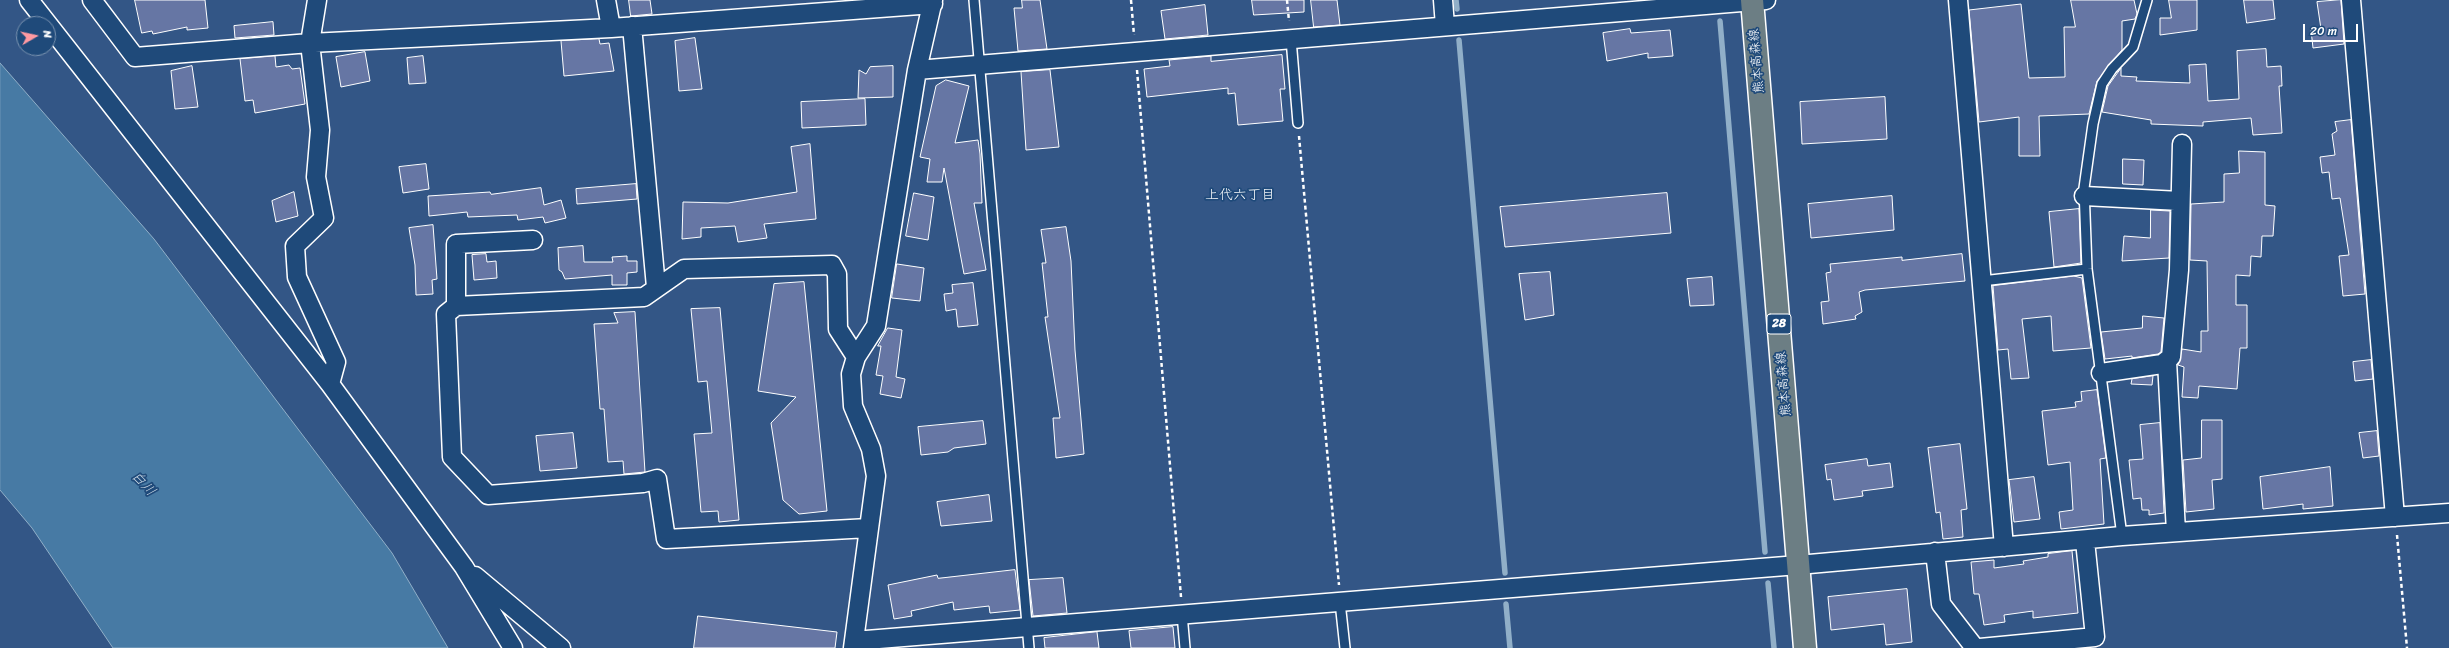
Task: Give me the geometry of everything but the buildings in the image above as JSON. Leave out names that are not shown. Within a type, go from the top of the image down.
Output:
[{"type":"main road","name":"熊本高森線","points":[[1757,0],[1805,648]]},
{"type":"street","points":[[29,0],[330,384],[464,567],[513,648]]},
{"type":"street","points":[[92,0],[135,57],[310,43],[611,28],[933,2],[917,70],[876,326],[856,357],[851,374],[853,406],[871,449],[876,476],[853,644],[1027,627],[1798,565],[1935,552],[2086,541],[2122,536],[2449,512]]},
{"type":"street","points":[[317,0],[310,43],[320,130],[316,177],[324,218],[295,246],[297,276],[336,362],[330,384]]},
{"type":"street","points":[[606,0],[611,28]]},
{"type":"street","points":[[1443,0],[1445,26]]},
{"type":"street","points":[[917,70],[1757,0]]},
{"type":"street","points":[[1958,0],[2004,547]]},
{"type":"street","points":[[2351,0],[2395,517]]},
{"type":"street","points":[[632,26],[656,287]]},
{"type":"street","points":[[2176,532],[2167,362],[2171,357],[2179,270],[2182,144]]},
{"type":"street","points":[[2084,196],[2180,202]]},
{"type":"street","points":[[456,306],[456,244],[533,240]]},
{"type":"street","points":[[856,357],[838,329],[837,274],[832,265],[684,269],[656,287],[644,297],[456,306],[446,314],[452,457],[488,495],[643,483],[657,480],[666,539],[869,528]]},
{"type":"street","points":[[2101,373],[2167,362]]},
{"type":"street","points":[[1980,648],[2095,637],[2086,541]]},
{"type":"street","points":[[1935,552],[1941,604],[1975,648]]},
{"type":"street","points":[[464,567],[561,648]]},
{"type":"lane","points":[[974,0],[1029,648]]},
{"type":"lane","points":[[2122,536],[2087,269],[2084,196],[2093,124],[2102,84],[2112,69],[2133,47],[2147,0]]},
{"type":"lane","points":[[1291,39],[1298,123]]},
{"type":"lane","points":[[1982,281],[2087,269]]},
{"type":"lane","points":[[1340,602],[1345,648]]},
{"type":"lane","points":[[1182,614],[1185,648]]},
{"type":"path","points":[[1131,0],[1182,614]]},
{"type":"path","points":[[1298,123],[1340,602]]},
{"type":"path","points":[[2395,517],[2407,648]]},
{"type":"water","name":"白川","points":[[0,63],[154,239],[392,553],[448,648],[113,648],[32,528],[0,490]]},
{"type":"waterway","points":[[1456,0],[1457,9]]},
{"type":"waterway","points":[[1720,21],[1765,552]]},
{"type":"waterway","points":[[1459,40],[1505,573]]},
{"type":"waterway","points":[[1768,583],[1774,648]]},
{"type":"waterway","points":[[1506,604],[1510,648]]},
{"type":"district","name":"上代六丁目","points":[[1240,195]]}]
